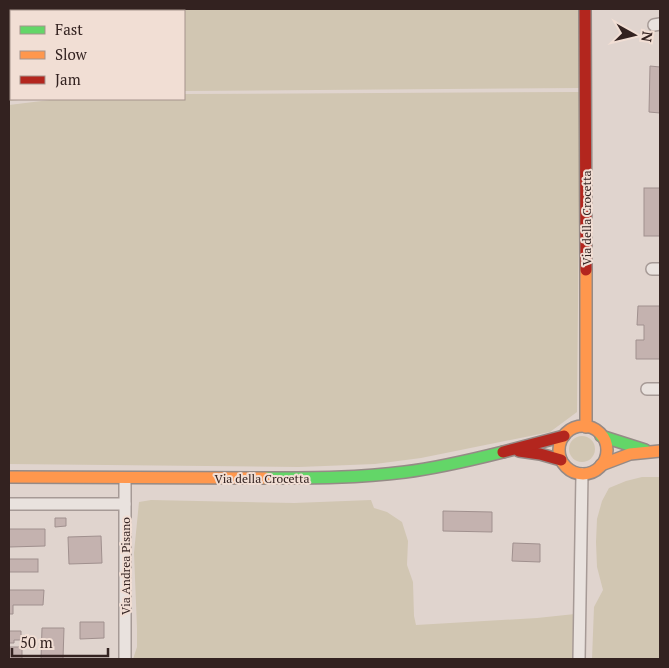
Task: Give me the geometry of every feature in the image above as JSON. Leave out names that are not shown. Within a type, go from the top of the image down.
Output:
[{"type":"street","name":"Via della Crocetta","points":[[585,9],[586,427]]},
{"type":"street","points":[[647,389],[660,389]]},
{"type":"street","points":[[574,428],[592,428],[601,436],[606,447],[604,459],[596,470],[582,474],[570,470],[561,460],[559,448],[564,436],[574,428]]},
{"type":"street","name":"Via della Crocetta","points":[[9,477],[356,477],[420,470],[512,450],[564,436]]},
{"type":"street","points":[[601,436],[647,450],[660,451]]},
{"type":"street","name":"Via della Crocetta","points":[[512,450],[540,454],[561,460]]},
{"type":"street","points":[[601,465],[647,450]]},
{"type":"street","points":[[579,659],[582,474]]},
{"type":"street","name":"Via Andrea Pisano","points":[[125,478],[125,659]]},
{"type":"street","name":"Via Andrea Pisano","points":[[9,504],[125,504]]},
{"type":"shaded area","points":[[9,9],[579,9],[580,88],[185,91],[185,10],[10,10],[10,100],[18,100],[9,101]]},
{"type":"shaded area","points":[[580,92],[577,412],[550,432],[421,458],[375,464],[299,467],[9,464],[9,105],[50,100],[185,100],[185,94]]},
{"type":"shaded area","points":[[582,436],[591,440],[595,449],[591,458],[582,462],[573,458],[569,449],[573,440]]},
{"type":"shaded area","points":[[642,477],[660,477],[660,659],[592,659],[594,607],[603,590],[597,567],[597,519],[602,501],[609,488]]},
{"type":"shaded area","points":[[151,500],[294,503],[371,500],[374,508],[387,512],[402,522],[408,541],[407,565],[413,582],[416,625],[575,614],[576,659],[133,659],[137,647],[134,553],[139,502]]},
{"type":"building","points":[[650,66],[660,67],[660,113],[649,112]]},
{"type":"building","points":[[644,188],[660,188],[660,236],[644,236]]},
{"type":"building","points":[[638,306],[660,306],[660,359],[636,359],[636,340],[644,340],[644,325],[637,325]]},
{"type":"building","points":[[443,511],[492,512],[492,532],[443,531]]},
{"type":"building","points":[[55,518],[66,518],[66,526],[55,527]]},
{"type":"building","points":[[9,529],[45,529],[45,546],[9,547]]},
{"type":"building","points":[[101,536],[102,563],[69,564],[68,537]]},
{"type":"building","points":[[513,543],[540,544],[540,562],[512,561]]},
{"type":"building","points":[[9,559],[38,559],[38,572],[9,572]]},
{"type":"building","points":[[9,590],[44,590],[43,605],[13,605],[13,614],[9,614]]},
{"type":"building","points":[[80,622],[104,622],[104,638],[80,639]]},
{"type":"building","points":[[42,628],[64,628],[63,659],[41,659]]},
{"type":"building","points":[[9,631],[21,631],[21,640],[14,640],[14,643],[9,643]]},
{"type":"building","points":[[9,647],[22,647],[22,659],[9,659]]},
{"type":"traffic: fast","points":[[601,436],[645,450]]},
{"type":"traffic: fast","points":[[266,478],[388,474],[442,466],[503,452]]},
{"type":"traffic: slow","points":[[586,270],[586,427]]},
{"type":"traffic: slow","points":[[583,426],[592,428],[600,433],[605,441],[607,450],[605,459],[600,467],[592,472],[583,474],[574,472],[566,467],[561,459],[559,450],[561,441],[566,433],[574,428],[583,426]]},
{"type":"traffic: slow","points":[[601,465],[630,454],[660,451]]},
{"type":"traffic: slow","points":[[9,477],[266,478]]},
{"type":"traffic: jam","points":[[585,9],[586,270]]},
{"type":"traffic: jam","points":[[503,452],[564,436]]},
{"type":"traffic: jam","points":[[519,451],[561,460]]}]
